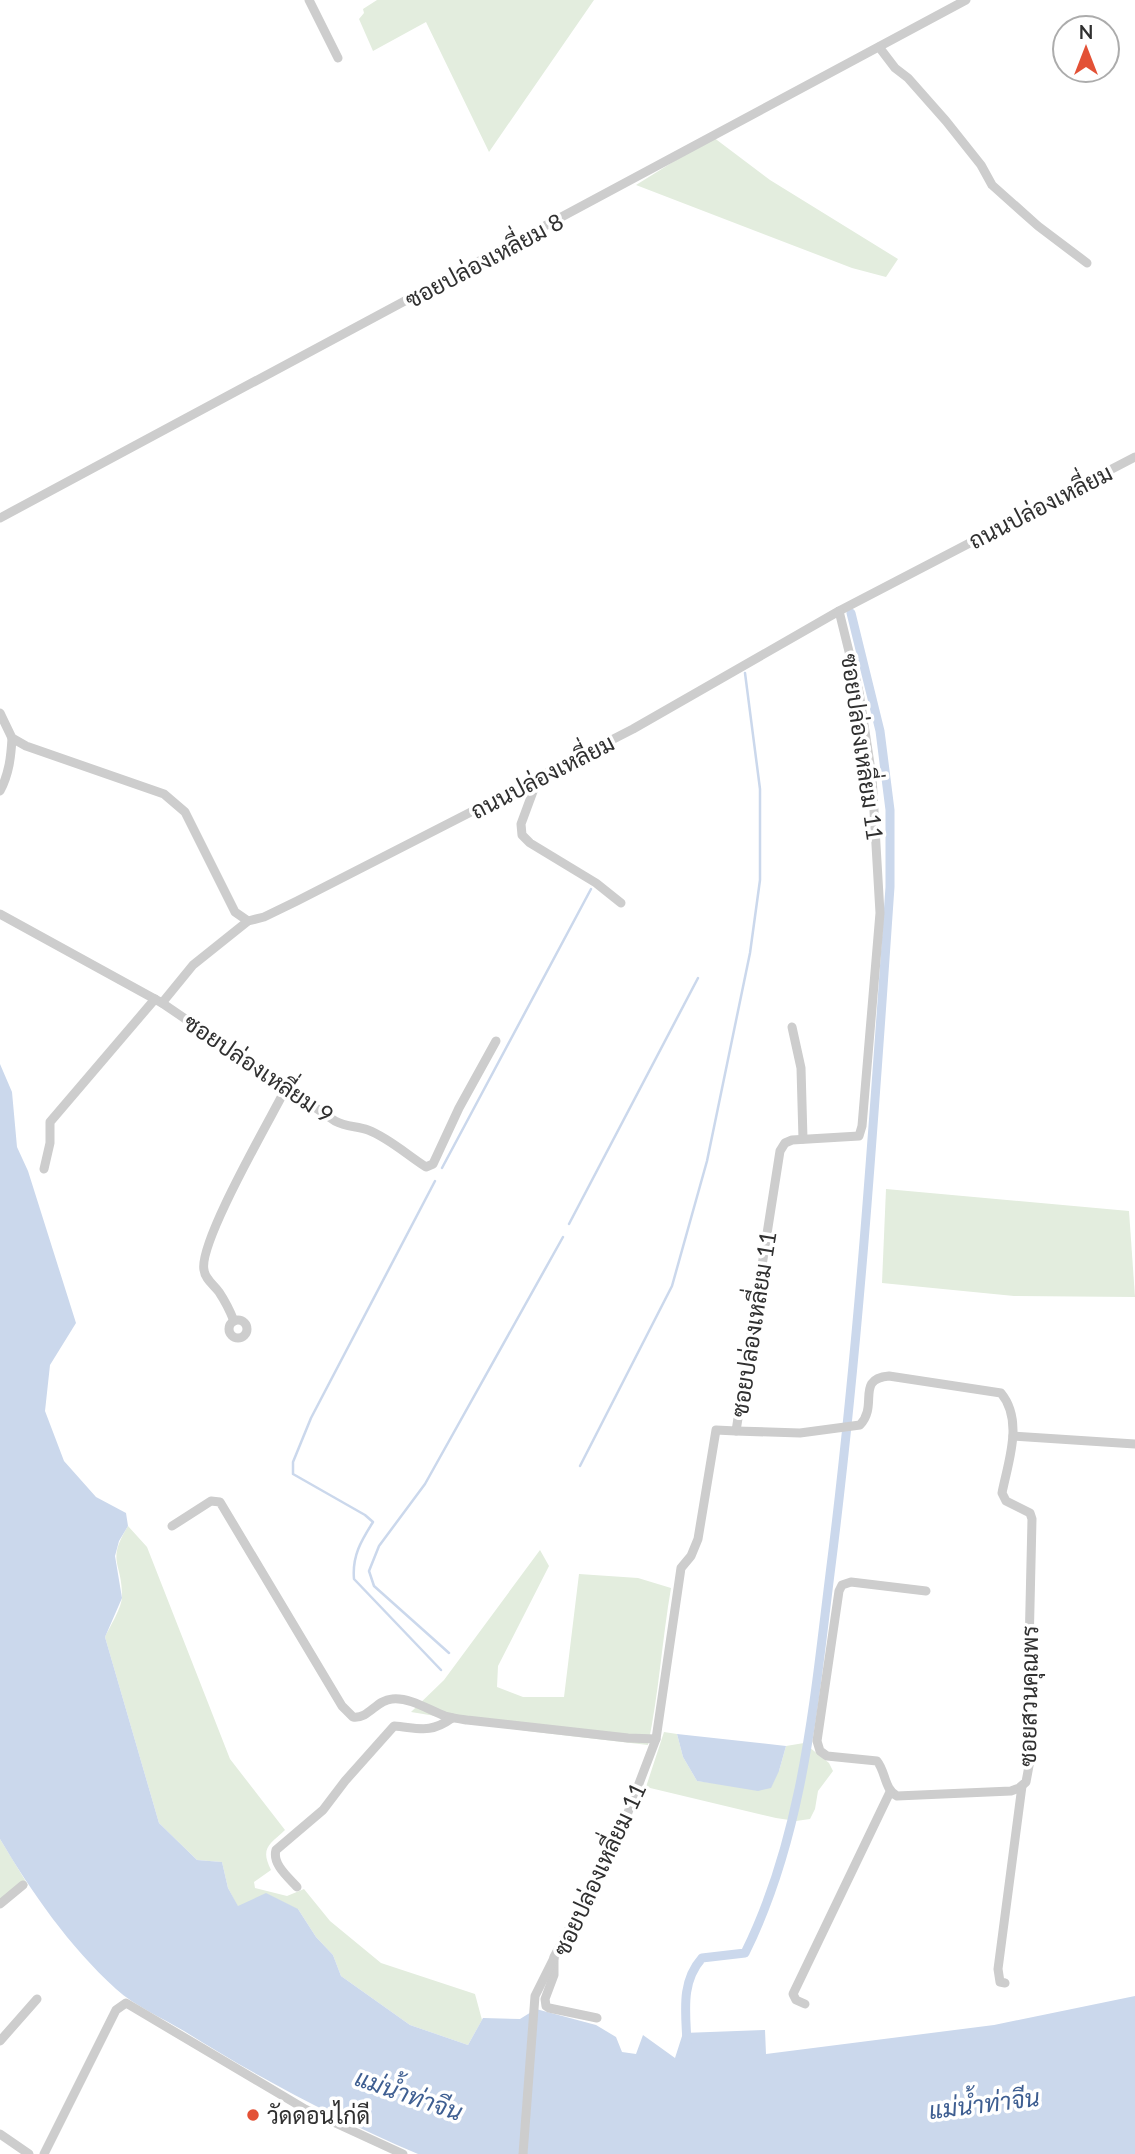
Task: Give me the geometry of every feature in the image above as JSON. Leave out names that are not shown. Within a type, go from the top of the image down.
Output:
[{"type":"street","points":[[309,0],[338,58]]},
{"type":"street","name":"ซอยปล่องเหลี่ยม 8","points":[[0,518],[966,0]]},
{"type":"street","points":[[879,47],[895,68],[908,78],[954,130],[981,165],[992,185],[1038,226],[1087,263]]},
{"type":"street","name":"ถนนปล่องเหลี่ยม","points":[[44,1169],[50,1143],[50,1122],[193,965],[248,921],[264,917],[297,901],[633,729],[839,611],[1135,457]]},
{"type":"street","name":"ซอยปล่องเหลี่ยม 11","points":[[597,2018],[545,2006],[545,1998],[554,1975],[554,1957],[619,1836],[656,1738],[681,1568],[691,1556],[698,1539],[716,1430],[736,1431],[780,1151],[785,1143],[803,1139],[859,1136],[866,1101],[867,1049],[880,914],[872,777],[859,692],[839,611]]},
{"type":"street","points":[[0,713],[12,738],[11,758],[0,791]]},
{"type":"street","points":[[12,738],[26,746],[164,794],[184,811],[235,912],[248,921]]},
{"type":"street","points":[[538,778],[521,824],[522,835],[530,843],[609,892],[621,903]]},
{"type":"street","name":"ซอยปล่องเหลี่ยม 9","points":[[0,914],[158,1001],[335,1121],[377,1134],[424,1166],[430,1167],[496,1041]]},
{"type":"street","points":[[792,1027],[801,1068],[803,1139]]},
{"type":"street","points":[[234,1321],[205,1274],[205,1256],[213,1230],[286,1088]]},
{"type":"street","name":"ซอยสวนคุณพร","points":[[736,1431],[800,1433],[860,1424],[868,1412],[870,1382],[876,1377],[889,1376],[1002,1393],[1010,1409],[1013,1436],[1002,1493],[1006,1501],[1030,1513],[1032,1519],[1028,1692],[1031,1755],[1026,1782],[1011,1791],[897,1796],[890,1792]]},
{"type":"street","points":[[1013,1436],[1135,1444]]},
{"type":"street","points":[[172,1527],[211,1501],[220,1502],[347,1713],[352,1717],[360,1717],[386,1700],[394,1698],[452,1717],[628,1738],[656,1738]]},
{"type":"street","points":[[805,2004],[796,2000],[793,1994],[890,1792],[877,1761],[827,1756],[820,1751],[817,1741],[839,1591],[842,1585],[851,1582],[926,1591]]},
{"type":"street","points":[[297,1887],[278,1866],[274,1857],[276,1850],[323,1810],[394,1726],[438,1728],[452,1717]]},
{"type":"street","points":[[1005,1983],[1000,1982],[998,1969],[1022,1786]]},
{"type":"street","points":[[0,1904],[23,1885]]},
{"type":"street","points":[[523,2154],[535,1996],[554,1957]]},
{"type":"street","points":[[0,2041],[37,1999]]},
{"type":"street","points":[[44,2154],[117,2010],[127,2003],[305,2109],[403,2154]]},
{"type":"street","points":[[0,2134],[29,2154]]},
{"type":"green space","points":[[377,0],[594,0],[489,152],[426,22],[373,51],[359,19],[364,13],[363,9]]},
{"type":"green space","points":[[713,137],[770,180],[898,259],[886,277],[852,268],[636,185]]},
{"type":"green space","points":[[886,1189],[1129,1211],[1135,1297],[1014,1296],[882,1283]]},
{"type":"green space","points":[[128,1526],[147,1547],[230,1759],[285,1830],[268,1847],[266,1857],[271,1870],[254,1882],[255,1888],[287,1896],[304,1889],[330,1921],[381,1963],[475,1994],[482,2020],[468,2045],[410,2025],[341,1976],[333,1955],[316,1937],[298,1909],[238,1907],[228,1888],[222,1862],[197,1860],[159,1823],[105,1637],[121,1601],[116,1555]]},
{"type":"green space","points":[[540,1550],[549,1566],[498,1666],[497,1687],[523,1697],[564,1697],[579,1574],[638,1578],[671,1588],[648,1745],[527,1731],[411,1712],[444,1680]]},
{"type":"green space","points":[[664,1732],[677,1734],[683,1757],[697,1781],[713,1783],[779,1771],[786,1746],[804,1743],[829,1763],[833,1771],[818,1791],[810,1819],[796,1821],[776,1818],[646,1787]]},
{"type":"green space","points":[[0,1839],[28,1885],[0,1908]]},
{"type":"water","name":"แม่น้ำท่าจีน","points":[[0,1064],[12,1092],[17,1147],[28,1171],[76,1323],[50,1365],[45,1411],[64,1461],[96,1497],[126,1513],[128,1526],[119,1541],[115,1556],[122,1598],[105,1637],[159,1823],[197,1860],[222,1862],[228,1888],[238,1906],[266,1893],[298,1909],[316,1937],[333,1955],[341,1976],[410,2025],[468,2045],[483,2018],[520,2019],[536,2009],[596,2025],[616,2037],[622,2052],[636,2054],[643,2035],[675,2058],[683,2033],[765,2030],[766,2054],[994,2025],[1135,1996],[1135,2154],[418,2154],[299,2097],[140,2006],[116,1989],[52,1918],[0,1839]]},
{"type":"water","points":[[677,1734],[786,1746],[771,1788],[758,1791],[697,1781],[683,1757]]},
{"type":"waterway","points":[[687,2044],[686,1999],[690,1978],[702,1958],[745,1953],[765,1908],[793,1815],[818,1671],[840,1488],[865,1231],[890,887],[890,810],[880,731],[851,613]]},
{"type":"waterway","points":[[580,1466],[672,1286],[707,1161],[750,953],[760,880],[760,789],[745,673]]},
{"type":"waterway","points":[[442,1168],[591,889]]},
{"type":"waterway","points":[[569,1224],[698,978]]},
{"type":"waterway","points":[[435,1181],[311,1418],[293,1462],[293,1474],[373,1522],[358,1549],[354,1563],[354,1579],[441,1670]]},
{"type":"waterway","points":[[449,1653],[374,1586],[369,1571],[379,1546],[425,1484],[563,1237]]},
{"type":"place","name":"วัดดอนไก่ดี","points":[[253,2115]]}]
